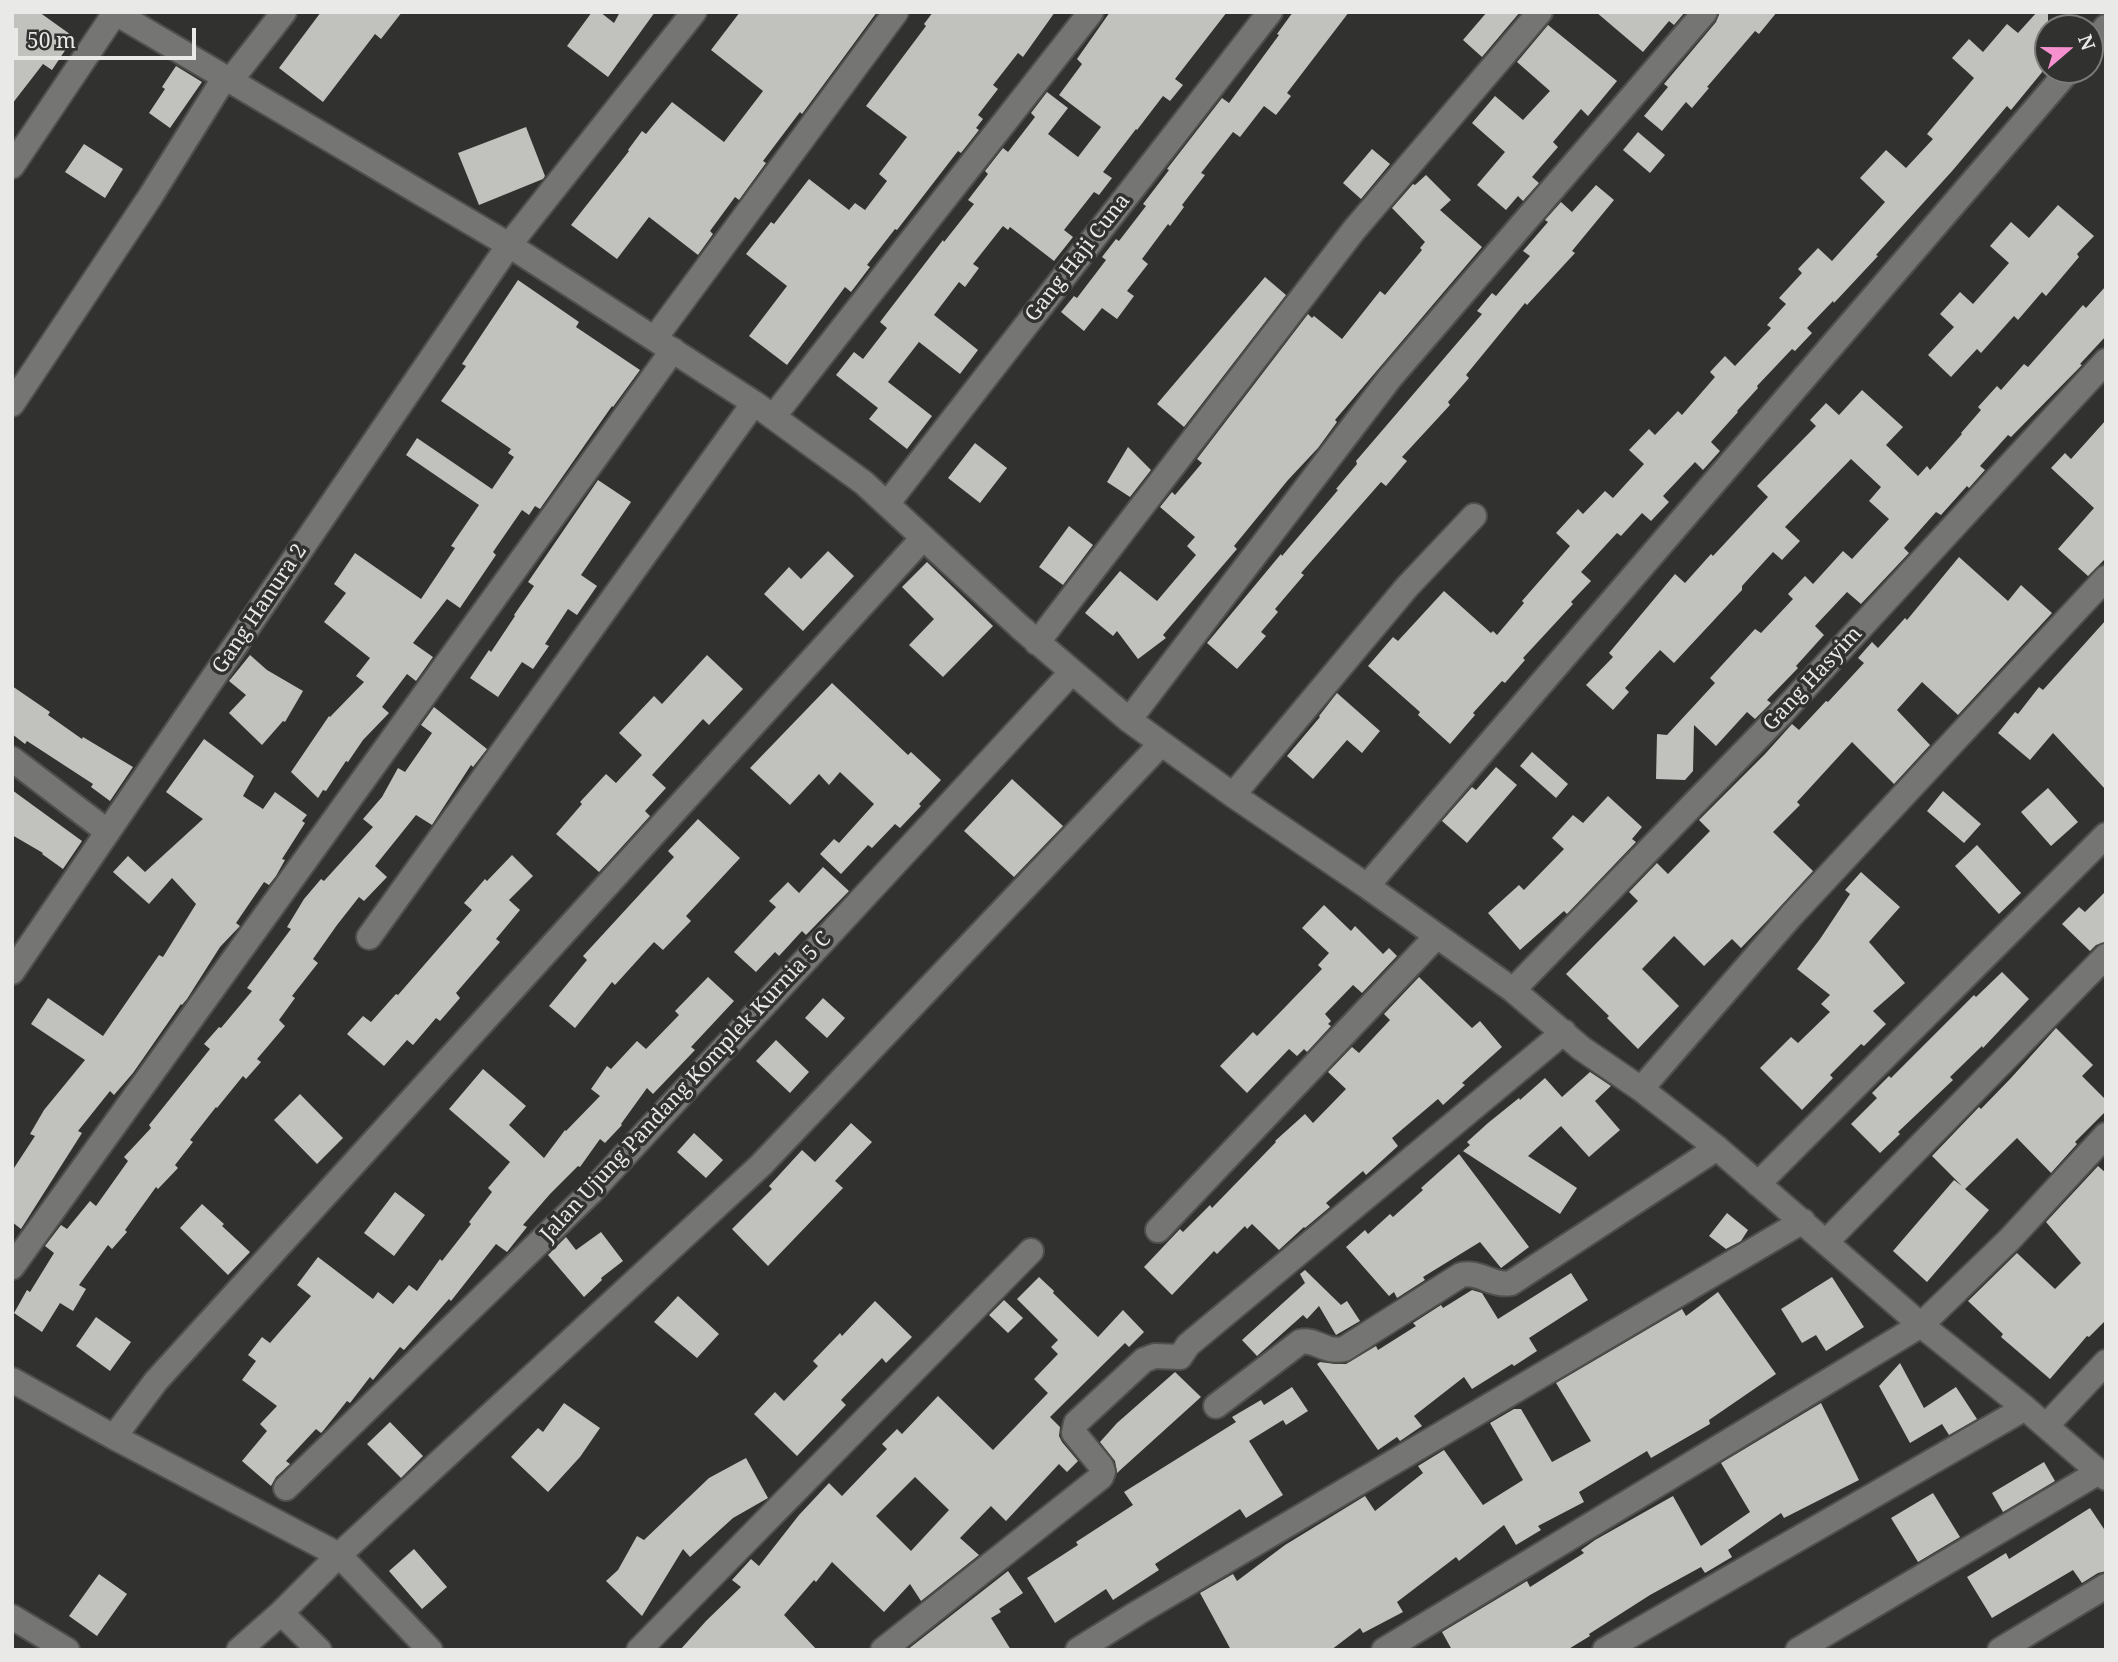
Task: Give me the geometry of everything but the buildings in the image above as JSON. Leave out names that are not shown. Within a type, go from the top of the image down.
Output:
[{"type":"street","points":[[12,404],[227,79],[284,12]]},
{"type":"street","name":"Gang Hanura 2","points":[[12,972],[509,245],[694,12]]},
{"type":"street","points":[[12,1267],[896,12]]},
{"type":"street","points":[[369,937],[764,410],[1091,12]]},
{"type":"street","name":"Gang Haji Cuna","points":[[887,504],[1270,12]]},
{"type":"street","points":[[1037,643],[1354,230],[1539,12]]},
{"type":"street","points":[[1129,720],[1390,378],[1704,12]]},
{"type":"street","points":[[12,166],[114,13],[509,245],[764,410],[863,483],[1037,643],[1129,720],[1513,990],[1581,1048],[1641,1089],[1717,1148],[1921,1325],[2025,1408],[2102,1475],[1798,1650]]},
{"type":"street","points":[[1367,886],[2057,84]]},
{"type":"street","name":"Gang Hasyim","points":[[1513,990],[1780,715],[2106,362]]},
{"type":"street","points":[[1233,795],[1407,587],[1474,516]]},
{"type":"street","points":[[114,1437],[156,1381],[923,538]]},
{"type":"street","points":[[1641,1089],[1791,916],[2106,579]]},
{"type":"street","name":"Jalan Ujung Pandang Komplek Kurnia 5 C","points":[[286,1488],[590,1194],[1072,673]]},
{"type":"street","points":[[239,1650],[761,1165],[1161,744]]},
{"type":"street","points":[[12,759],[108,832]]},
{"type":"street","points":[[1758,1184],[2106,835]]},
{"type":"street","points":[[1158,1230],[1436,937]]},
{"type":"street","points":[[1827,1241],[2106,956]]},
{"type":"street","points":[[883,1650],[1101,1478],[1101,1466],[1074,1433],[1076,1423],[1144,1360],[1155,1356],[1180,1356],[1188,1345],[1564,1032]]},
{"type":"street","points":[[1384,1650],[1921,1325],[2010,1239],[2106,1135]]},
{"type":"street","points":[[1216,1406],[1300,1342],[1306,1340],[1333,1351],[1344,1349],[1461,1275],[1473,1274],[1499,1284],[1511,1283],[1717,1148]]},
{"type":"street","points":[[1078,1650],[1803,1221]]},
{"type":"street","points":[[639,1650],[1031,1251]]},
{"type":"street","points":[[2046,1426],[2106,1362]]},
{"type":"street","points":[[12,1380],[114,1437],[339,1555],[430,1650]]},
{"type":"street","points":[[1605,1650],[2025,1408]]},
{"type":"street","points":[[2000,1650],[2106,1586]]},
{"type":"street","points":[[281,1613],[319,1650]]},
{"type":"street","points":[[12,1617],[67,1650]]}]
